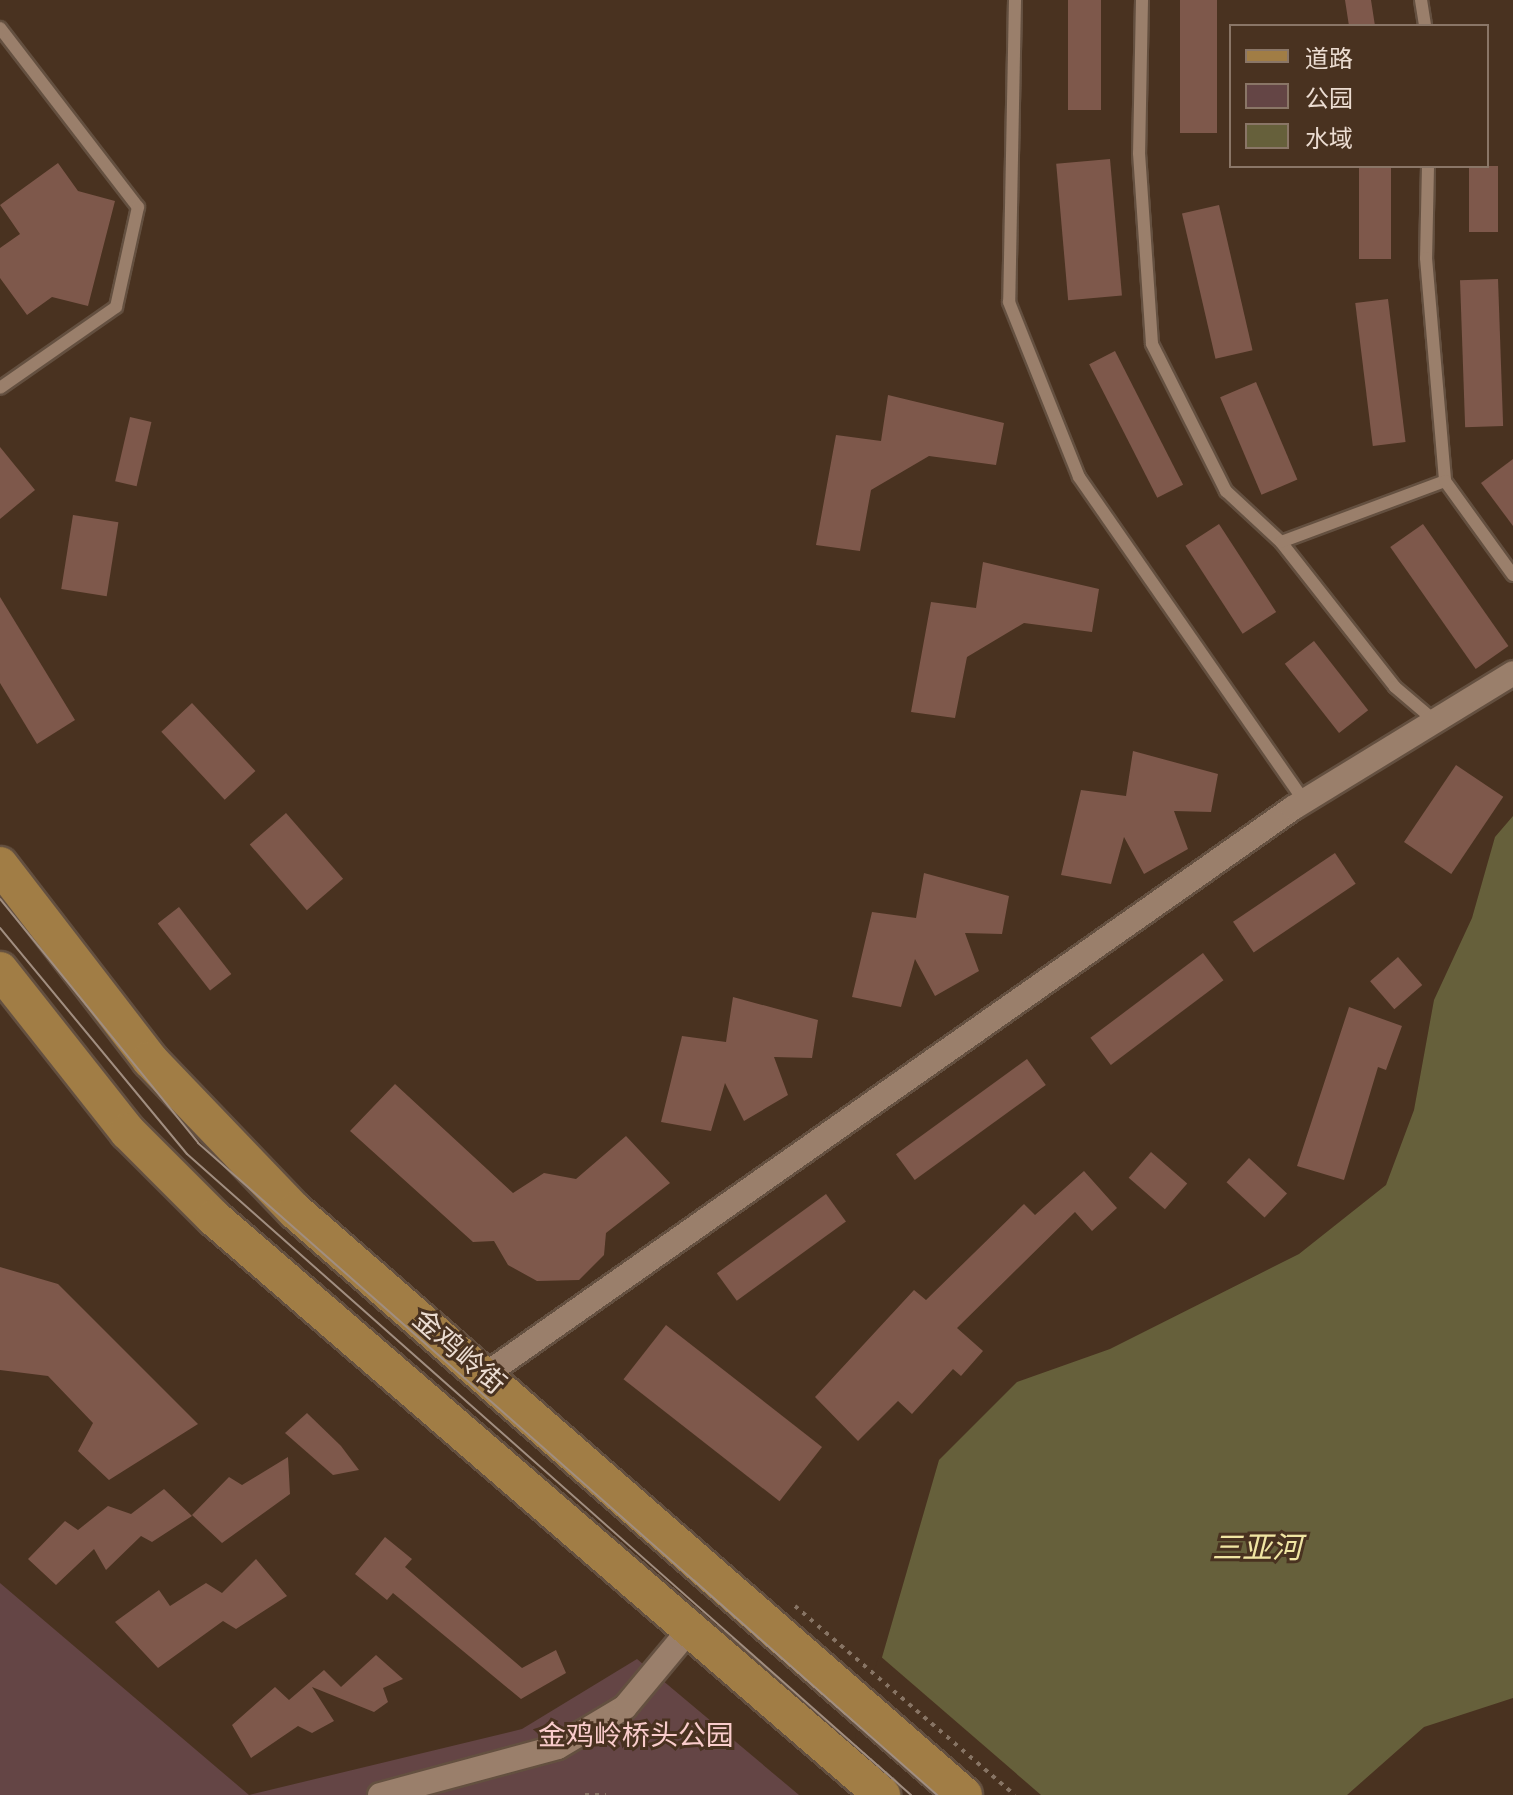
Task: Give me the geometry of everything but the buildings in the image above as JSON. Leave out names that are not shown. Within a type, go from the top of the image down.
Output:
[{"type":"main road","name":"金鸡岭街","points":[[0,865],[150,1060],[225,1142],[485,1375],[780,1614],[964,1795]]},
{"type":"main road","name":"金鸡岭街","points":[[0,970],[128,1132],[214,1218],[882,1795]]},
{"type":"street","points":[[485,1375],[1306,805],[1513,673]]},
{"type":"street","points":[[380,1795],[558,1747],[625,1707],[690,1629]]},
{"type":"lane","points":[[1015,0],[1009,302],[1079,477],[1306,805]]},
{"type":"lane","points":[[1142,0],[1139,153],[1152,344],[1226,491],[1281,542],[1395,687],[1435,721]]},
{"type":"lane","points":[[1421,0],[1425,24]]},
{"type":"lane","points":[[0,28],[138,207],[116,307],[0,388]]},
{"type":"lane","points":[[1428,168],[1426,258],[1445,481],[1513,575]]},
{"type":"lane","points":[[1281,542],[1445,481]]},
{"type":"path","points":[[780,1614],[1015,1795]]},
{"type":"path","points":[[585,1795],[606,1795]]},
{"type":"green space","points":[[0,1583],[249,1795],[0,1795]]},
{"type":"green space","name":"金鸡岭桥头公园","points":[[637,1659],[799,1795],[249,1795],[522,1729]]},
{"type":"water","name":"三亚河","points":[[1513,816],[1513,1698],[1424,1727],[1347,1795],[883,1795],[859,1737],[939,1460],[1017,1382],[1110,1349],[1299,1254],[1386,1185],[1414,1110],[1434,1000],[1472,918],[1495,837]]},
{"type":"pier","points":[[879,1655],[1041,1795],[879,1795],[855,1737]]},
{"type":"tram line","points":[[0,899],[198,1143],[937,1795]]},
{"type":"tram line","points":[[0,928],[187,1154],[911,1795]]}]
